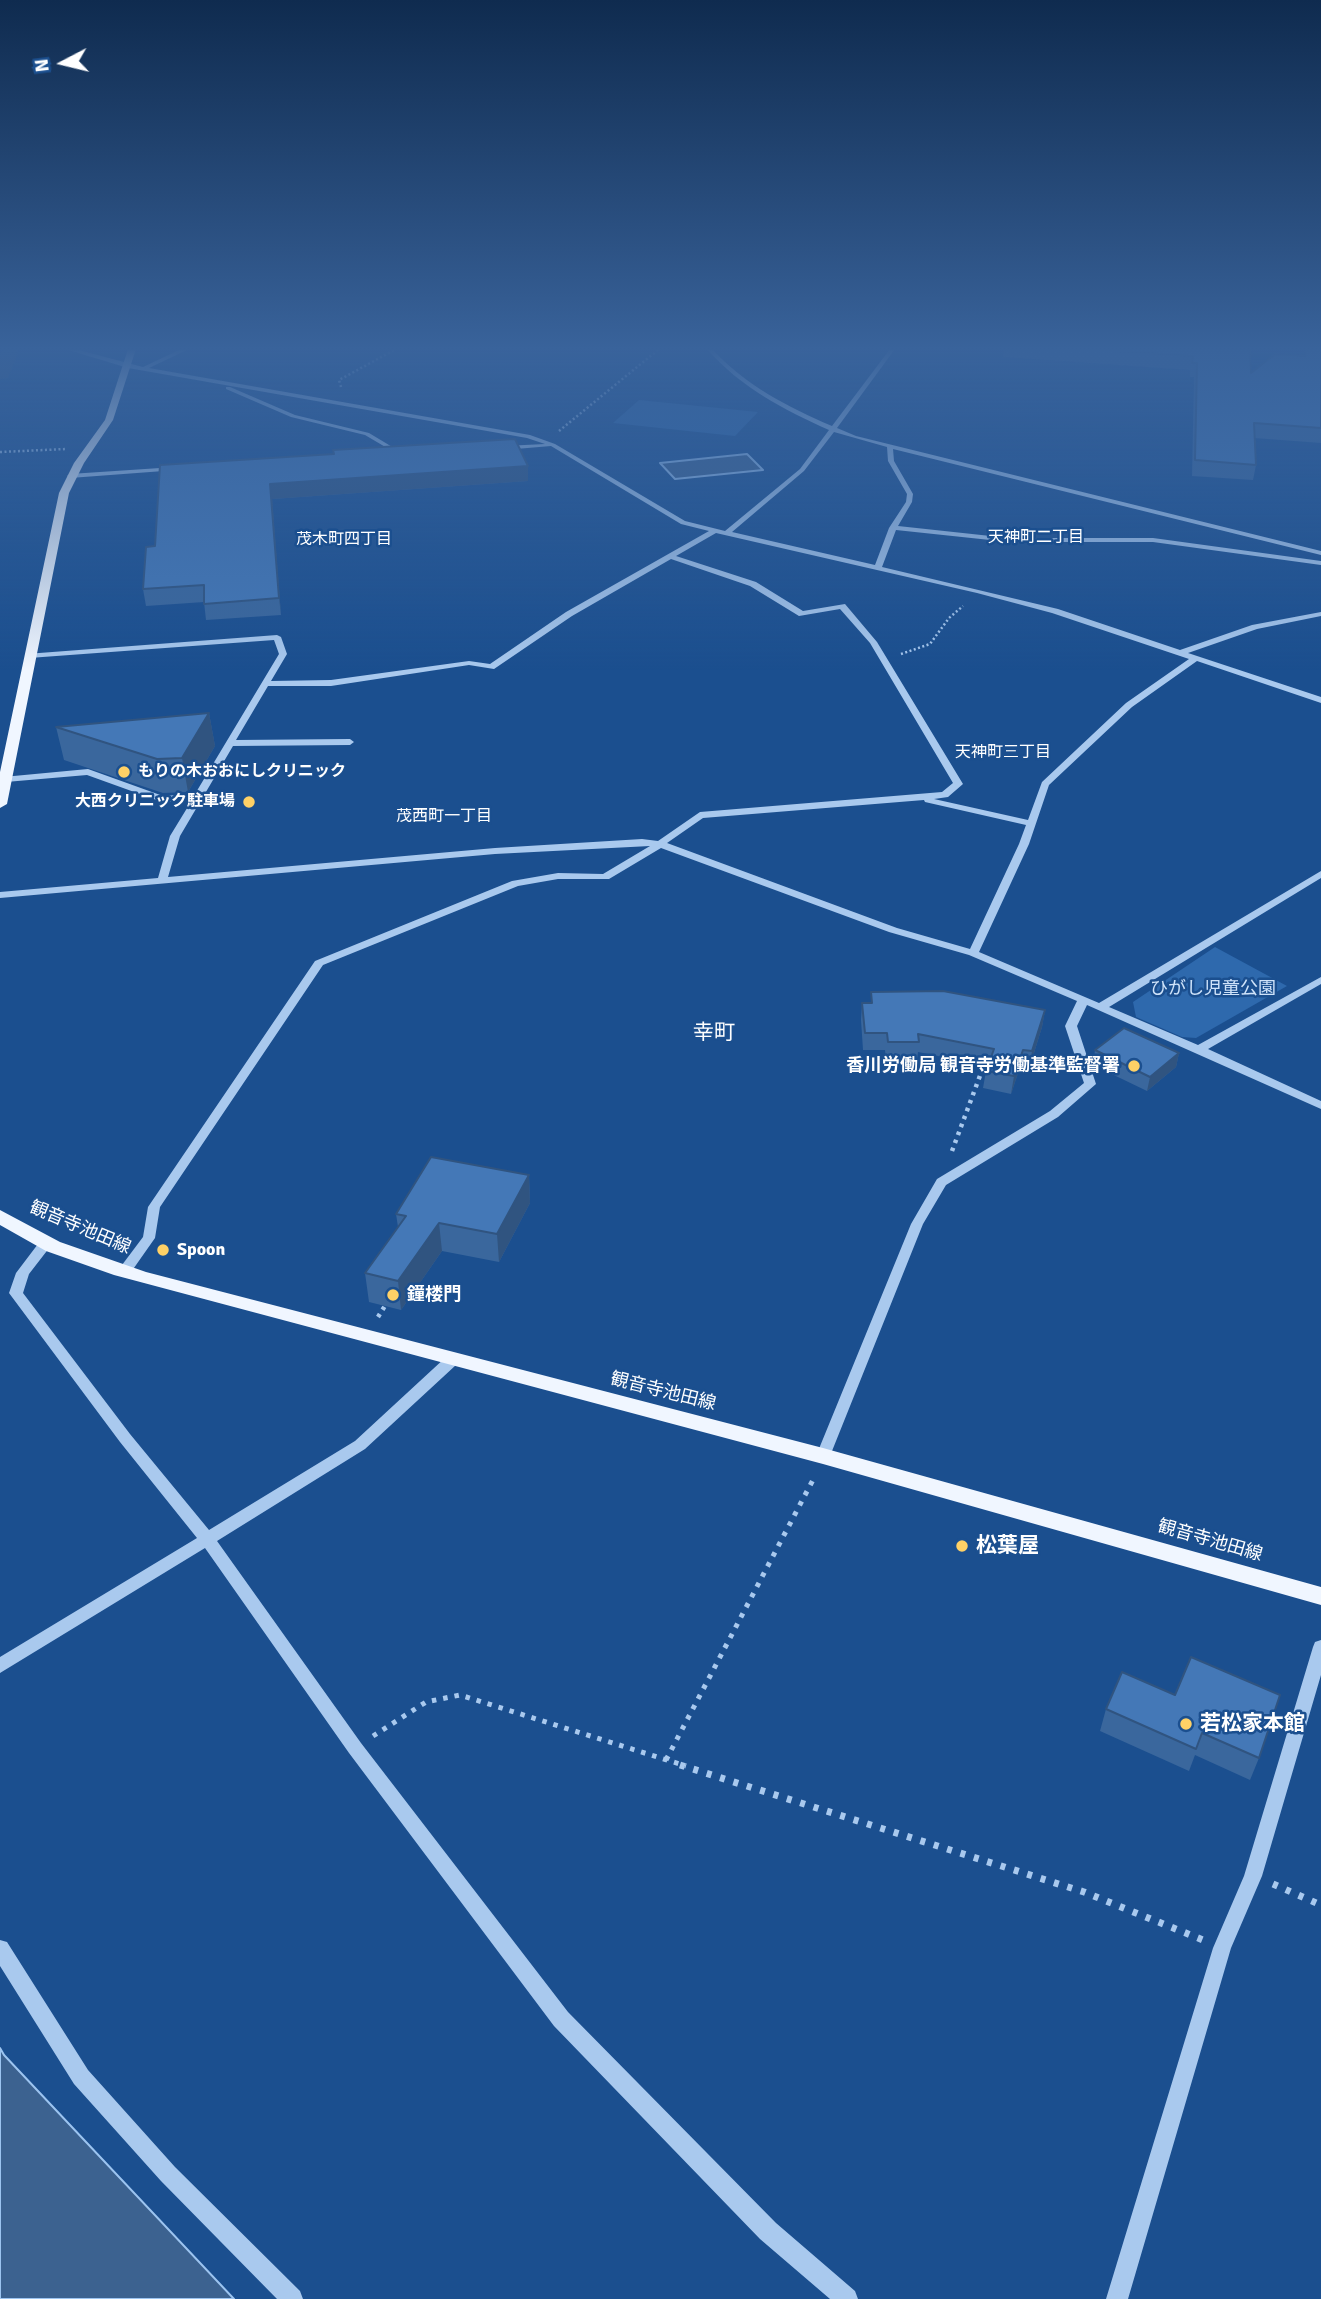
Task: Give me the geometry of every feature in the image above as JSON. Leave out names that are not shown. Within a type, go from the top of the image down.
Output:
[{"type":"main road","points":[[0,804],[64,493],[71,476],[85,456]]},
{"type":"main road","name":"観音寺池田線","points":[[0,1216],[46,1243],[124,1272],[452,1361],[824,1456],[1321,1596]]},
{"type":"street","points":[[572,456],[683,523],[1055,611],[1321,700]]},
{"type":"street","points":[[728,532],[802,470],[813,456]]},
{"type":"street","points":[[878,568],[893,528],[909,502],[910,494],[891,456]]},
{"type":"street","points":[[928,456],[1321,552]]},
{"type":"street","points":[[71,476],[181,469]]},
{"type":"street","points":[[893,528],[1009,540],[1153,540],[1321,563]]},
{"type":"street","points":[[264,684],[331,684],[469,663],[491,667],[569,614],[715,531]]},
{"type":"street","points":[[124,1272],[149,1238],[153,1207],[319,963],[516,883],[558,876],[605,877],[660,844],[700,815],[945,794],[958,784],[884,661],[859,623],[842,606],[802,614],[752,584],[673,557]]},
{"type":"street","points":[[1183,652],[1255,627],[1321,614]]},
{"type":"street","points":[[29,656],[277,637],[283,654],[176,836],[162,882]]},
{"type":"street","points":[[973,953],[1024,844],[1029,823],[1045,784],[1129,705],[1197,657]]},
{"type":"street","points":[[232,743],[350,743]]},
{"type":"street","points":[[6,779],[88,772],[162,799],[197,797]]},
{"type":"street","points":[[914,797],[1029,823]]},
{"type":"street","points":[[0,895],[495,851],[642,842],[660,844],[893,930],[973,953],[1199,1049],[1321,1105]]},
{"type":"street","points":[[1100,1007],[1321,874]]},
{"type":"street","points":[[1199,1049],[1321,980]]},
{"type":"street","points":[[824,1456],[917,1224],[941,1182],[1054,1114],[1090,1084],[1071,1026],[1083,1001]]},
{"type":"street","points":[[46,1243],[23,1273],[16,1293],[125,1438],[206,1538],[355,1748],[561,2019],[768,2231],[847,2299]]},
{"type":"street","points":[[0,1666],[360,1446],[452,1361]]},
{"type":"street","points":[[1117,2299],[1222,1948],[1253,1876],[1321,1647]]},
{"type":"street","points":[[0,1949],[81,2077],[168,2174],[292,2299]]},
{"type":"path","points":[[884,661],[930,644],[949,618],[978,591]]},
{"type":"path","points":[[941,1182],[981,1073]]},
{"type":"path","points":[[378,1317],[391,1296]]},
{"type":"path","points":[[666,1760],[824,1456]]},
{"type":"path","points":[[355,1748],[426,1702],[460,1695],[1084,1892],[1222,1948]]},
{"type":"path","points":[[1253,1876],[1321,1905]]},
{"type":"green space","name":"ひがし児童公園","points":[[1215,947],[1287,986],[1196,1038],[1182,1037],[1136,1017],[1133,1002]]},
{"type":"shaded area","points":[[749,456],[763,470],[675,479],[660,463]]},
{"type":"shaded area","points":[[0,2048],[4,2055],[234,2299],[0,2299]]},
{"type":"building","points":[[298,456],[523,456],[528,466],[270,484],[279,598],[204,604],[204,585],[143,589],[146,547],[155,546],[160,465]]},
{"type":"building","points":[[1195,456],[1256,456],[1256,465],[1195,460]]},
{"type":"building","points":[[209,713],[182,758],[157,759],[56,727]]},
{"type":"building","points":[[943,991],[1045,1010],[1032,1051],[1023,1050],[1014,1076],[986,1071],[994,1049],[918,1034],[919,1042],[888,1042],[887,1033],[865,1033],[862,1003],[872,1003],[871,992]]},
{"type":"building","points":[[1124,1028],[1179,1053],[1150,1077],[1095,1050]]},
{"type":"building","points":[[431,1157],[529,1175],[497,1234],[439,1223],[398,1281],[365,1273],[406,1216],[396,1214]]},
{"type":"building","name":"若松家本館","points":[[1191,1657],[1280,1695],[1259,1758],[1202,1733],[1196,1749],[1106,1709],[1122,1672],[1175,1695]]},
{"type":"place","name":"もりの木おおにしクリニック","points":[[124,772]]},
{"type":"place","name":"大西クリニック駐車場","points":[[249,802]]},
{"type":"place","name":"香川労働局 観音寺労働基準監督署","points":[[1134,1066]]},
{"type":"place","name":"Spoon","points":[[163,1250]]},
{"type":"place","name":"鐘楼門","points":[[393,1295]]},
{"type":"place","name":"松葉屋","points":[[962,1546]]},
{"type":"place","name":"若松家本館","points":[[1186,1724]]},
{"type":"district","name":"天神町二丁目","points":[[1036,538]]},
{"type":"district","name":"茂木町四丁目","points":[[344,540]]},
{"type":"district","name":"天神町三丁目","points":[[1003,753]]},
{"type":"district","name":"茂西町一丁目","points":[[444,817]]},
{"type":"district","name":"幸町","points":[[714,1033]]}]
